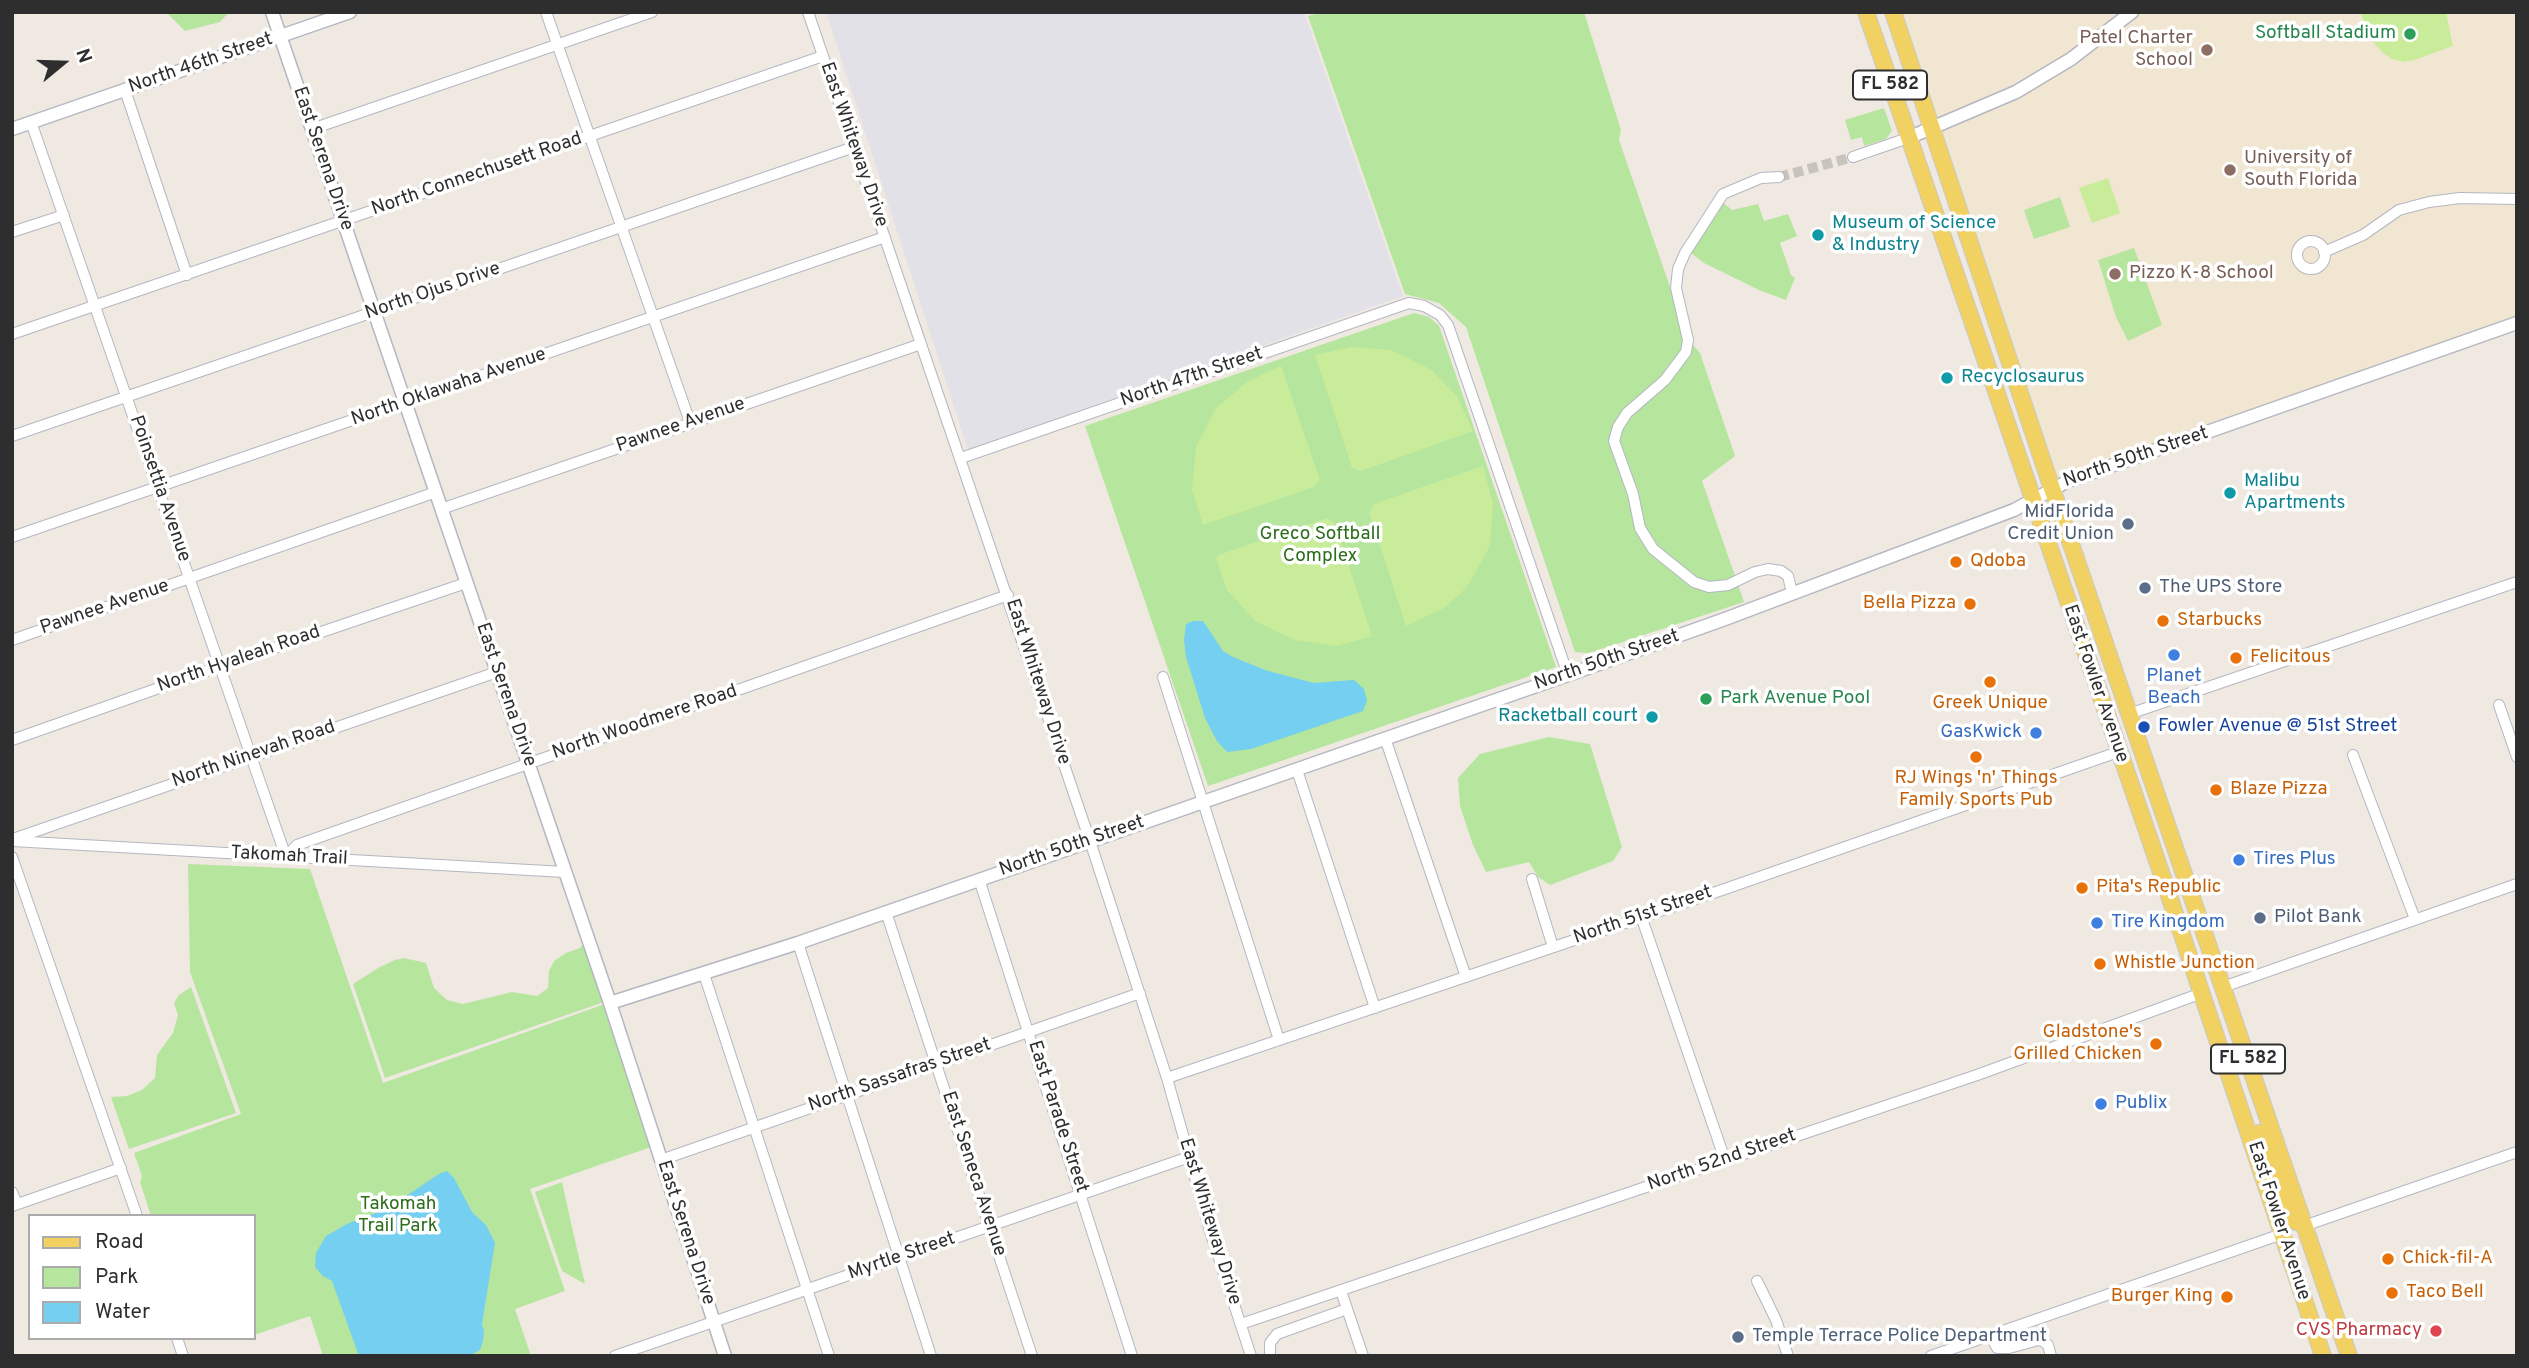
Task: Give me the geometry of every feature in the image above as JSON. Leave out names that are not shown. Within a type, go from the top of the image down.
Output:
[{"type":"main road","name":"East Fowler Avenue","points":[[1866,12],[2163,878],[2323,1356]]},
{"type":"main road","name":"East Fowler Avenue","points":[[1894,12],[2052,488],[2349,1356]]},
{"type":"main road","points":[[2059,579],[2089,637],[2109,694],[2117,706],[2129,715]]},
{"type":"main road","points":[[2118,752],[2131,761],[2138,771],[2167,853],[2191,893]]},
{"type":"main road","points":[[2163,878],[2184,914],[2204,971],[2223,987]]},
{"type":"main road","points":[[2202,993],[2218,1005],[2242,1073],[2271,1127]]},
{"type":"main road","points":[[2239,1104],[2259,1132],[2294,1220],[2304,1226]]},
{"type":"street","name":"East Serena Drive","points":[[272,12],[610,1003],[725,1356]]},
{"type":"street","name":"North 46th Street","points":[[12,128],[350,12]]},
{"type":"street","points":[[546,12],[690,422]]},
{"type":"street","points":[[312,129],[652,12]]},
{"type":"street","name":"East Whiteway Drive","points":[[808,12],[1090,841],[1167,1078],[1251,1356]]},
{"type":"street","points":[[1853,158],[1933,129],[2017,92],[2071,59],[2132,12]]},
{"type":"street","name":"North Connechusett Road","points":[[12,334],[823,56]]},
{"type":"street","points":[[125,90],[187,275]]},
{"type":"street","name":"Poinsettia Avenue","points":[[31,122],[286,857]]},
{"type":"street","name":"North Ojus Drive","points":[[12,436],[854,147]]},
{"type":"street","points":[[1779,177],[1761,178],[1723,194],[1685,253],[1678,269],[1676,288],[1688,340],[1686,352],[1665,380],[1627,413],[1618,427],[1614,441],[1633,494],[1640,528],[1653,550],[1694,582],[1709,587],[1728,585],[1768,569],[1781,571],[1788,576],[1791,593]]},
{"type":"street","points":[[2324,252],[2362,235],[2399,210],[2419,204],[2460,198],[2517,199]]},
{"type":"street","points":[[12,232],[64,215]]},
{"type":"street","name":"North Oklawaha Avenue","points":[[12,537],[885,237]]},
{"type":"street","name":"North 47th Street","points":[[961,458],[1409,303],[1424,306],[1440,315],[1448,325],[1568,675]]},
{"type":"street","name":"North 50th Street","points":[[610,1003],[798,943],[1568,675],[2033,501],[2052,488],[2517,323]]},
{"type":"street","name":"Pawnee Avenue","points":[[441,509],[921,344]]},
{"type":"street","name":"Pawnee Avenue","points":[[12,640],[436,492]]},
{"type":"street","points":[[2129,715],[2517,582]]},
{"type":"street","name":"North Hyaleah Road","points":[[12,740],[466,583]]},
{"type":"street","name":"North Woodmere Road","points":[[286,857],[297,845],[1008,596]]},
{"type":"street","name":"North Ninevah Road","points":[[12,840],[497,673]]},
{"type":"street","points":[[1163,677],[1279,1040]]},
{"type":"street","points":[[2499,705],[2517,757]]},
{"type":"street","points":[[1385,738],[1466,977]]},
{"type":"street","name":"North 51st Street","points":[[1167,1078],[2118,752]]},
{"type":"street","points":[[2353,755],[2415,919]]},
{"type":"street","points":[[1297,770],[1375,1008]]},
{"type":"street","name":"Takomah Trail","points":[[12,840],[565,872]]},
{"type":"street","points":[[12,857],[136,1214]]},
{"type":"street","points":[[1532,878],[1553,947]]},
{"type":"street","name":"East Parade Street","points":[[979,879],[1132,1356]]},
{"type":"street","points":[[2223,987],[2517,884]]},
{"type":"street","name":"East Seneca Avenue","points":[[886,912],[1032,1356]]},
{"type":"street","points":[[1641,916],[1725,1160]]},
{"type":"street","points":[[798,943],[931,1356]]},
{"type":"street","points":[[704,974],[829,1356]]},
{"type":"street","name":"North Sassafras Street","points":[[661,1160],[1140,993]]},
{"type":"street","name":"North 52nd Street","points":[[1241,1324],[1978,1075],[2202,993]]},
{"type":"street","points":[[2304,1226],[2517,1152]]},
{"type":"street","name":"Myrtle Street","points":[[614,1356],[1189,1157]]},
{"type":"street","points":[[12,1192],[14,1205],[121,1168]]},
{"type":"street","points":[[1931,1356],[2282,1234]]},
{"type":"street","points":[[1757,1281],[1776,1320],[1788,1356]]},
{"type":"street","points":[[1340,1291],[1363,1356]]},
{"type":"street","points":[[1270,1356],[1270,1343],[1277,1334],[1347,1309]]},
{"type":"street","points":[[1990,1335],[1997,1348],[2043,1341],[2048,1345],[2051,1356]]},
{"type":"shaded area","points":[[826,12],[1304,12],[1403,296],[968,450]]},
{"type":"shaded area","name":"University of South Florida","points":[[1890,12],[2517,12],[2517,327],[2052,488]]},
{"type":"green space","points":[[166,12],[229,12],[220,22],[185,31]]},
{"type":"green space","points":[[1324,12],[1584,12],[1621,130],[1619,140],[1669,284],[1682,332],[1700,353],[1735,456],[1702,481],[1744,602],[1589,653],[1575,652],[1466,327],[1439,303],[1405,294],[1308,16]]},
{"type":"green space","name":"Softball Stadium","points":[[2360,12],[2446,12],[2453,46],[2414,60],[2404,62],[2392,59],[2371,40]]},
{"type":"green space","points":[[1884,108],[1892,131],[1886,139],[1864,146],[1862,137],[1851,140],[1845,120]]},
{"type":"green space","points":[[2108,178],[2120,213],[2092,223],[2079,188]]},
{"type":"green space","points":[[2060,197],[2070,227],[2034,239],[2024,210]]},
{"type":"green space","points":[[1721,201],[1732,210],[1758,204],[1764,221],[1788,214],[1797,236],[1780,243],[1791,275],[1795,278],[1786,300],[1704,263],[1691,253]]},
{"type":"green space","points":[[2134,248],[2162,325],[2128,341],[2116,317],[2098,260]]},
{"type":"green space","name":"Greco Softball Complex","points":[[1414,313],[1429,317],[1439,326],[1556,667],[1208,786],[1085,426]]},
{"type":"green space","points":[[1352,347],[1391,350],[1432,370],[1458,398],[1473,431],[1361,471],[1352,468],[1315,355]]},
{"type":"green space","points":[[1281,366],[1320,480],[1314,487],[1203,525],[1192,490],[1196,447],[1216,408],[1247,382]]},
{"type":"green space","points":[[1483,466],[1493,504],[1490,546],[1462,592],[1444,608],[1406,626],[1369,512],[1374,504]]},
{"type":"green space","points":[[1327,518],[1335,524],[1372,636],[1336,646],[1295,640],[1255,621],[1227,590],[1216,559],[1218,555]]},
{"type":"green space","points":[[1549,737],[1590,744],[1622,847],[1613,861],[1550,885],[1538,877],[1529,862],[1486,872],[1473,845],[1460,806],[1458,778],[1480,754]]},
{"type":"green space","name":"Takomah Trail Park","points":[[188,864],[310,869],[383,1083],[605,1004],[651,1147],[530,1189],[565,1291],[515,1309],[531,1356],[323,1356],[310,1316],[256,1334],[256,1214],[150,1214],[134,1153],[241,1114],[190,972]]},
{"type":"green space","points":[[584,943],[604,1002],[385,1078],[353,984],[378,968],[404,958],[426,963],[434,988],[447,1000],[463,1004],[512,992],[537,996],[548,988],[549,971],[554,961],[580,948]]},
{"type":"green space","points":[[191,987],[236,1113],[129,1149],[111,1097],[127,1096],[142,1090],[155,1078],[157,1055],[173,1033],[178,1015],[174,1003],[179,995]]},
{"type":"green space","points":[[562,1182],[585,1284],[562,1271],[535,1192]]},
{"type":"water","points":[[1203,621],[1223,651],[1268,671],[1314,683],[1354,680],[1364,689],[1367,701],[1363,711],[1251,749],[1227,752],[1217,741],[1205,718],[1186,657],[1186,624]]},
{"type":"water","points":[[447,1171],[454,1178],[472,1212],[486,1225],[495,1243],[480,1350],[469,1356],[359,1356],[332,1281],[315,1267],[316,1253],[326,1236],[347,1224],[388,1208]]},
{"type":"tunnel","points":[[1779,177],[1853,157]]},
{"type":"place","name":"Softball Stadium","points":[[2410,34]]},
{"type":"place","name":"Patel Charter School","points":[[2207,50]]},
{"type":"place","name":"University of South Florida","points":[[2230,170]]},
{"type":"place","name":"Museum of Science & Industry","points":[[1818,235]]},
{"type":"place","name":"Pizzo K-8 School","points":[[2115,274]]},
{"type":"place","name":"Recyclosaurus","points":[[1947,378]]},
{"type":"place","name":"Malibu Apartments","points":[[2230,493]]},
{"type":"place","name":"MidFlorida Credit Union","points":[[2128,524]]},
{"type":"place","name":"Qdoba","points":[[1956,562]]},
{"type":"place","name":"The UPS Store","points":[[2145,588]]},
{"type":"place","name":"Bella Pizza","points":[[1970,604]]},
{"type":"place","name":"Starbucks","points":[[2163,621]]},
{"type":"place","name":"Planet Beach","points":[[2174,655]]},
{"type":"place","name":"Felicitous","points":[[2236,658]]},
{"type":"place","name":"Greek Unique","points":[[1990,682]]},
{"type":"place","name":"Park Avenue Pool","points":[[1706,699]]},
{"type":"place","name":"Racketball court","points":[[1652,717]]},
{"type":"place","name":"Fowler Avenue @ 51st Street","points":[[2144,727]]},
{"type":"place","name":"GasKwick","points":[[2036,733]]},
{"type":"place","name":"RJ Wings 'n' Things Family Sports Pub","points":[[1976,757]]},
{"type":"place","name":"Blaze Pizza","points":[[2216,790]]},
{"type":"place","name":"Tires Plus","points":[[2239,860]]},
{"type":"place","name":"Pita's Republic","points":[[2082,888]]},
{"type":"place","name":"Pilot Bank","points":[[2260,918]]},
{"type":"place","name":"Tire Kingdom","points":[[2097,923]]},
{"type":"place","name":"Whistle Junction","points":[[2100,964]]},
{"type":"place","name":"Gladstone's Grilled Chicken","points":[[2156,1044]]},
{"type":"place","name":"Publix","points":[[2101,1104]]},
{"type":"place","name":"Chick-fil-A","points":[[2388,1259]]},
{"type":"place","name":"Taco Bell","points":[[2392,1293]]},
{"type":"place","name":"Burger King","points":[[2227,1297]]},
{"type":"place","name":"CVS Pharmacy","points":[[2436,1331]]},
{"type":"place","name":"Temple Terrace Police Department","points":[[1738,1337]]}]
